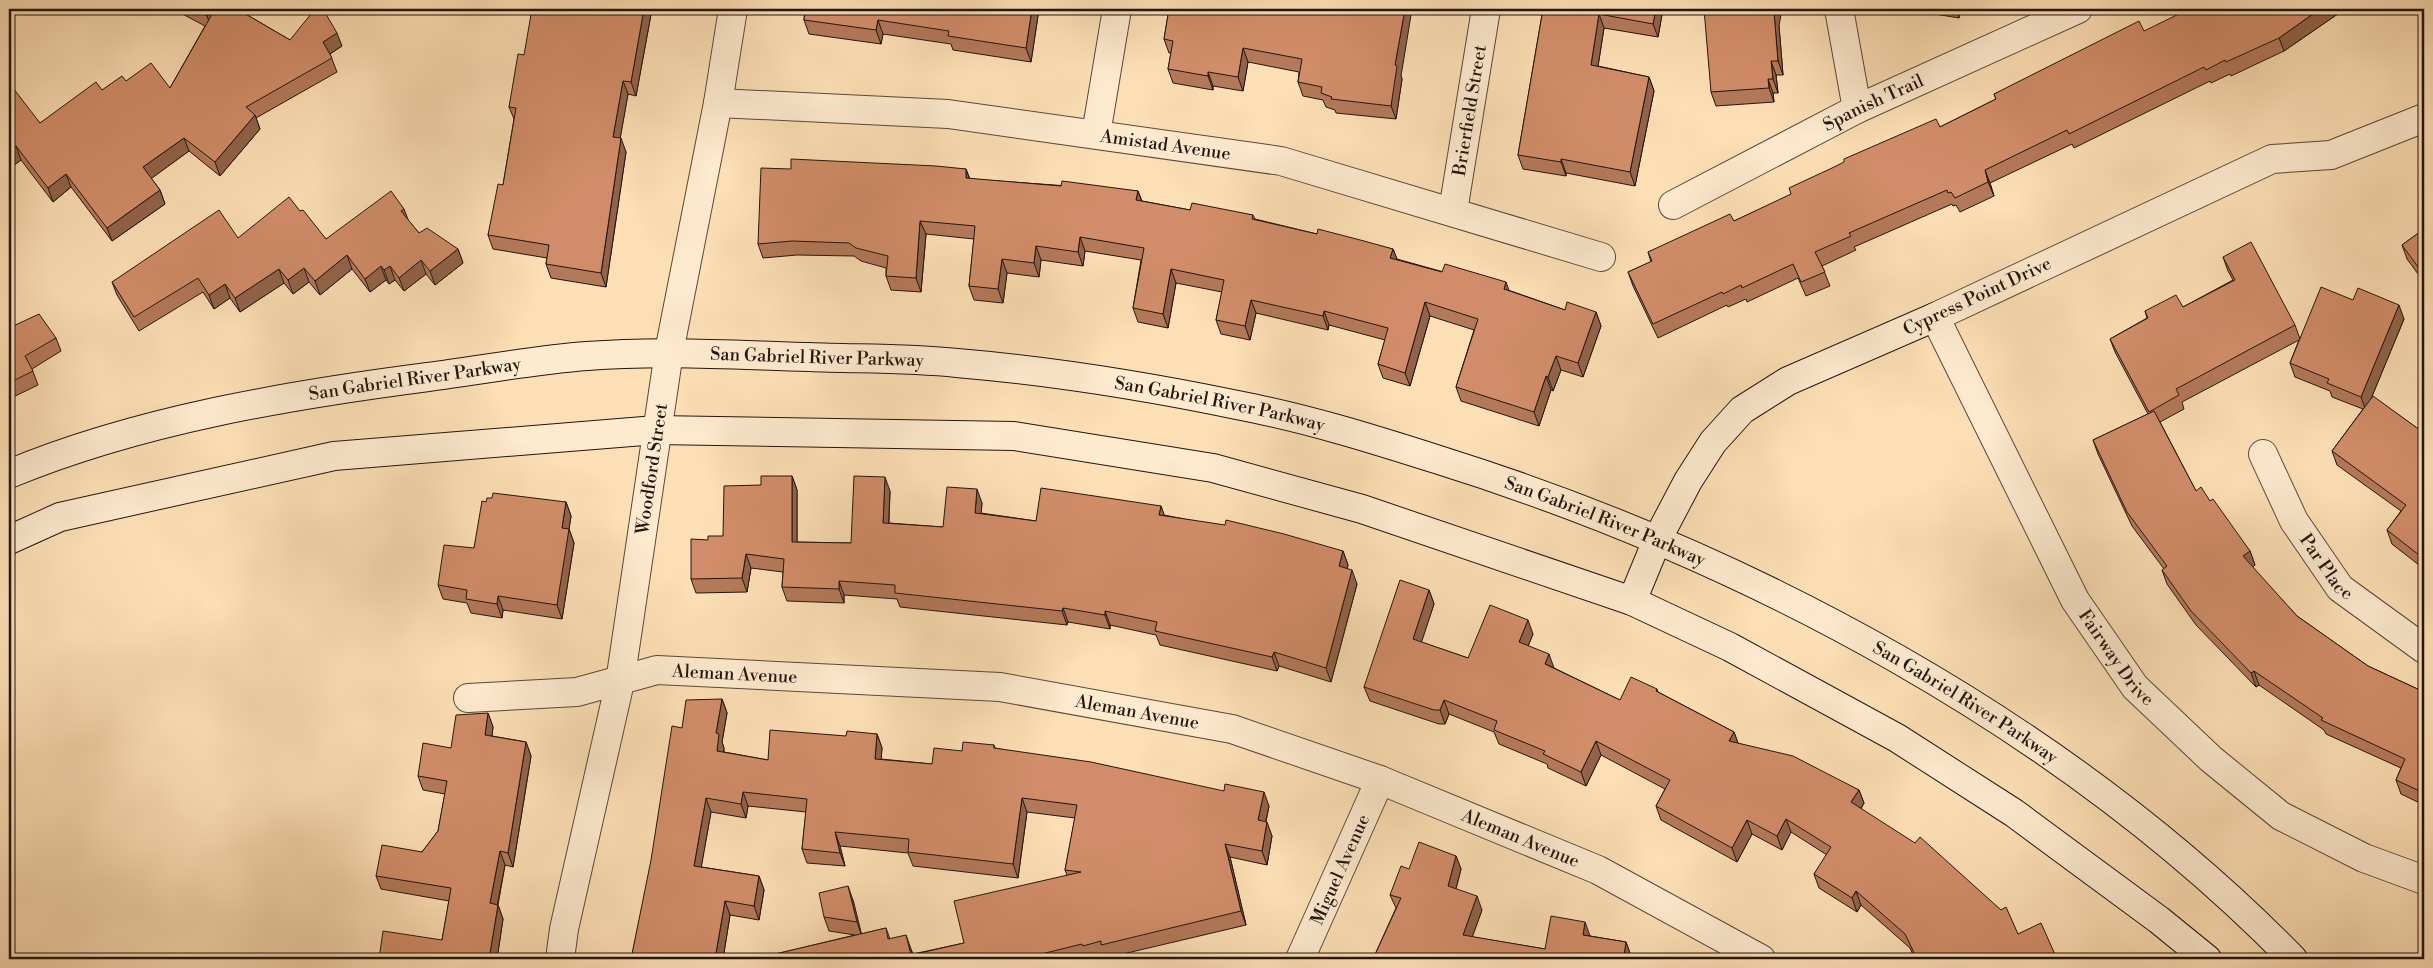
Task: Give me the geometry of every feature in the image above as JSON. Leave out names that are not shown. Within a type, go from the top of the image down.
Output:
[{"type":"street","name":"Woodford Street","points":[[560,959],[564,929],[620,682],[669,352],[718,103],[734,9]]},
{"type":"street","points":[[1096,134],[1117,9]]},
{"type":"street","name":"Brierfield Street","points":[[1453,211],[1486,9]]},
{"type":"street","points":[[1839,9],[1857,109]]},
{"type":"street","name":"Spanish Trail","points":[[1673,206],[1857,109],[2078,9]]},
{"type":"street","name":"Amistad Avenue","points":[[718,103],[948,114],[1281,161],[1453,211],[1601,257]]},
{"type":"street","name":"Cypress Point Drive","points":[[1632,601],[1658,538],[1688,481],[1713,442],[1742,410],[1788,381],[1935,317],[2272,159],[2331,155],[2424,118]]},
{"type":"street","name":"Fairway Drive","points":[[1935,317],[2075,600],[2134,687],[2211,759],[2281,816],[2364,858],[2424,880]]},
{"type":"street","name":"San Gabriel River Parkway","points":[[9,474],[140,430],[313,392],[582,356],[669,352],[952,362],[1043,372],[1241,405],[1367,437],[1496,477],[1658,538],[1847,630],[1953,692],[2069,769],[2172,848],[2254,919],[2293,959]]},
{"type":"street","points":[[9,540],[60,517],[334,456],[656,430],[1014,436],[1213,468],[1362,509],[1632,601],[1730,647],[1898,738],[2014,813],[2159,920],[2207,959]]},
{"type":"street","name":"Par Place","points":[[2263,454],[2294,521],[2340,588],[2424,649]]},
{"type":"street","name":"Aleman Avenue","points":[[468,698],[577,692],[620,682],[657,670],[1000,687],[1232,729],[1380,780],[1598,870],[1761,959]]},
{"type":"street","name":"Miguel Avenue","points":[[1300,959],[1380,780]]},
{"type":"building","points":[[194,9],[211,9],[207,16]]},
{"type":"building","points":[[215,9],[237,9],[290,40],[315,9],[323,9],[337,33],[323,42],[332,58],[246,107],[255,115],[215,162],[184,138],[143,167],[160,190],[107,228],[66,174],[48,188],[16,146],[9,152],[9,92],[13,88],[40,123],[96,82],[102,90],[122,76],[126,81],[151,63],[170,88]]},
{"type":"building","points":[[532,9],[644,9],[631,82],[623,81],[613,137],[621,138],[601,273],[546,264],[549,245],[488,235],[498,184],[503,185],[516,108],[509,107],[518,54],[524,55]]},
{"type":"building","points":[[805,9],[1032,9],[1026,48],[948,36],[949,31],[878,20],[876,30],[804,20]]},
{"type":"building","points":[[1169,9],[1405,9],[1395,65],[1397,66],[1391,106],[1331,99],[1332,97],[1321,93],[1322,87],[1298,82],[1302,59],[1243,48],[1238,77],[1208,72],[1208,76],[1168,69],[1173,41],[1164,39]]},
{"type":"building","points":[[1543,9],[1656,9],[1653,24],[1599,14],[1591,65],[1649,77],[1630,172],[1561,159],[1561,162],[1518,155]]},
{"type":"building","points":[[1704,9],[1774,9],[1778,61],[1771,61],[1773,79],[1768,79],[1769,88],[1711,92]]},
{"type":"building","points":[[2189,9],[2320,9],[2279,38],[2226,62],[2225,60],[2206,70],[2204,67],[2069,134],[2067,130],[1985,170],[1988,182],[1955,198],[1947,190],[1849,233],[1851,236],[1815,252],[1825,272],[1801,282],[1793,264],[1742,288],[1741,285],[1723,294],[1722,292],[1653,324],[1628,272],[1652,261],[1648,252],[1730,214],[1734,221],[1791,194],[1789,188],[1844,162],[1844,159],[1936,119],[1940,127],[1996,99],[1994,94],[2139,21],[2144,31]]},
{"type":"building","points":[[791,159],[936,166],[966,169],[966,178],[1061,186],[1062,181],[1138,191],[1136,200],[1190,210],[1192,203],[1253,215],[1252,219],[1317,234],[1318,229],[1364,241],[1393,249],[1390,258],[1442,272],[1445,264],[1506,282],[1504,289],[1565,310],[1567,302],[1596,312],[1578,363],[1556,356],[1548,377],[1546,376],[1534,412],[1456,387],[1478,319],[1425,302],[1405,373],[1378,364],[1388,328],[1324,311],[1323,316],[1251,300],[1245,326],[1216,320],[1224,280],[1171,269],[1163,314],[1133,308],[1144,248],[1080,237],[1078,252],[1036,246],[1034,263],[1002,259],[998,289],[969,286],[975,226],[920,221],[916,278],[886,276],[888,256],[856,248],[849,243],[792,241],[758,244],[761,168],[791,169]]},
{"type":"building","points":[[391,191],[404,209],[401,211],[419,233],[427,228],[458,249],[430,271],[421,260],[399,278],[390,266],[384,270],[381,266],[365,279],[347,255],[315,281],[304,268],[288,280],[279,269],[235,298],[225,284],[209,295],[198,278],[134,317],[112,282],[219,210],[238,238],[289,197],[300,211],[303,210],[326,239]]},
{"type":"building","points":[[2424,229],[2424,275],[2402,245]]},
{"type":"building","points":[[2251,242],[2295,325],[2176,389],[2179,395],[2149,412],[2110,339],[2148,318],[2145,311],[2176,295],[2183,307],[2235,280],[2223,257]]},
{"type":"building","points":[[2321,287],[2353,300],[2358,288],[2399,305],[2361,397],[2327,383],[2329,379],[2290,363]]},
{"type":"building","points":[[39,314],[56,338],[25,356],[33,371],[9,383],[9,328]]},
{"type":"building","points":[[2373,396],[2424,433],[2424,461],[2421,465],[2424,468],[2424,559],[2387,530],[2406,505],[2332,451]]},
{"type":"building","points":[[2154,411],[2196,491],[2201,487],[2210,501],[2213,499],[2250,551],[2243,556],[2297,616],[2368,666],[2424,692],[2424,793],[2396,780],[2405,759],[2321,720],[2323,718],[2254,671],[2251,673],[2191,611],[2162,570],[2167,566],[2127,512],[2093,440]]},
{"type":"building","points":[[761,476],[792,476],[792,542],[851,543],[854,476],[885,477],[883,523],[943,527],[947,487],[977,489],[975,513],[1036,521],[1041,488],[1161,506],[1159,515],[1225,525],[1226,520],[1284,534],[1343,551],[1339,566],[1352,570],[1326,668],[1274,652],[1272,657],[1155,631],[1157,622],[1105,611],[1105,615],[1063,608],[1062,611],[895,593],[895,585],[839,581],[839,589],[782,587],[784,559],[746,554],[742,578],[691,579],[691,539],[708,540],[708,536],[723,536],[724,486],[761,485]]},
{"type":"building","points":[[493,493],[566,502],[562,528],[569,529],[557,605],[498,596],[497,604],[466,599],[467,590],[438,585],[444,545],[474,548],[482,501],[486,502],[487,498],[492,498]]},
{"type":"building","points":[[1400,580],[1429,590],[1413,639],[1468,658],[1490,605],[1528,620],[1519,642],[1549,654],[1545,664],[1620,700],[1631,677],[1657,689],[1656,691],[1734,732],[1729,741],[1793,756],[1859,790],[1851,802],[1915,843],[1920,837],[2001,910],[2006,907],[2018,934],[2041,923],[2057,959],[1917,959],[1905,934],[1856,891],[1852,898],[1814,874],[1831,847],[1786,819],[1777,836],[1747,820],[1732,848],[1656,806],[1670,780],[1596,741],[1581,772],[1543,754],[1545,751],[1494,730],[1497,721],[1444,700],[1440,710],[1434,710],[1364,687]]},
{"type":"building","points":[[722,699],[716,733],[719,734],[717,751],[768,760],[770,730],[846,736],[847,731],[877,734],[875,759],[932,764],[934,748],[962,751],[963,742],[994,745],[994,748],[1091,762],[1224,791],[1225,784],[1264,792],[1258,820],[1267,822],[1262,851],[1225,844],[1241,911],[1101,945],[1101,941],[1083,946],[1082,944],[1029,957],[1030,959],[754,959],[886,928],[888,939],[906,935],[911,955],[964,943],[954,901],[1081,872],[1065,870],[1077,805],[1022,798],[1013,864],[908,852],[909,839],[835,832],[840,853],[802,849],[807,799],[743,792],[741,804],[706,798],[694,866],[759,876],[754,906],[725,901],[715,959],[631,959],[651,860],[672,726],[682,728],[686,700]]},
{"type":"building","points":[[488,713],[485,735],[526,742],[508,853],[500,851],[490,903],[498,905],[489,959],[379,959],[383,931],[442,940],[451,888],[376,876],[382,845],[422,852],[438,831],[447,781],[418,776],[423,743],[451,748],[456,715]]},
{"type":"building","points":[[1419,842],[1456,856],[1448,886],[1477,896],[1463,935],[1545,949],[1551,916],[1585,922],[1583,935],[1626,942],[1624,956],[1640,959],[1373,959],[1401,898],[1390,895],[1401,866],[1409,869]]},
{"type":"building","points":[[848,886],[857,922],[824,917],[819,893]]}]
